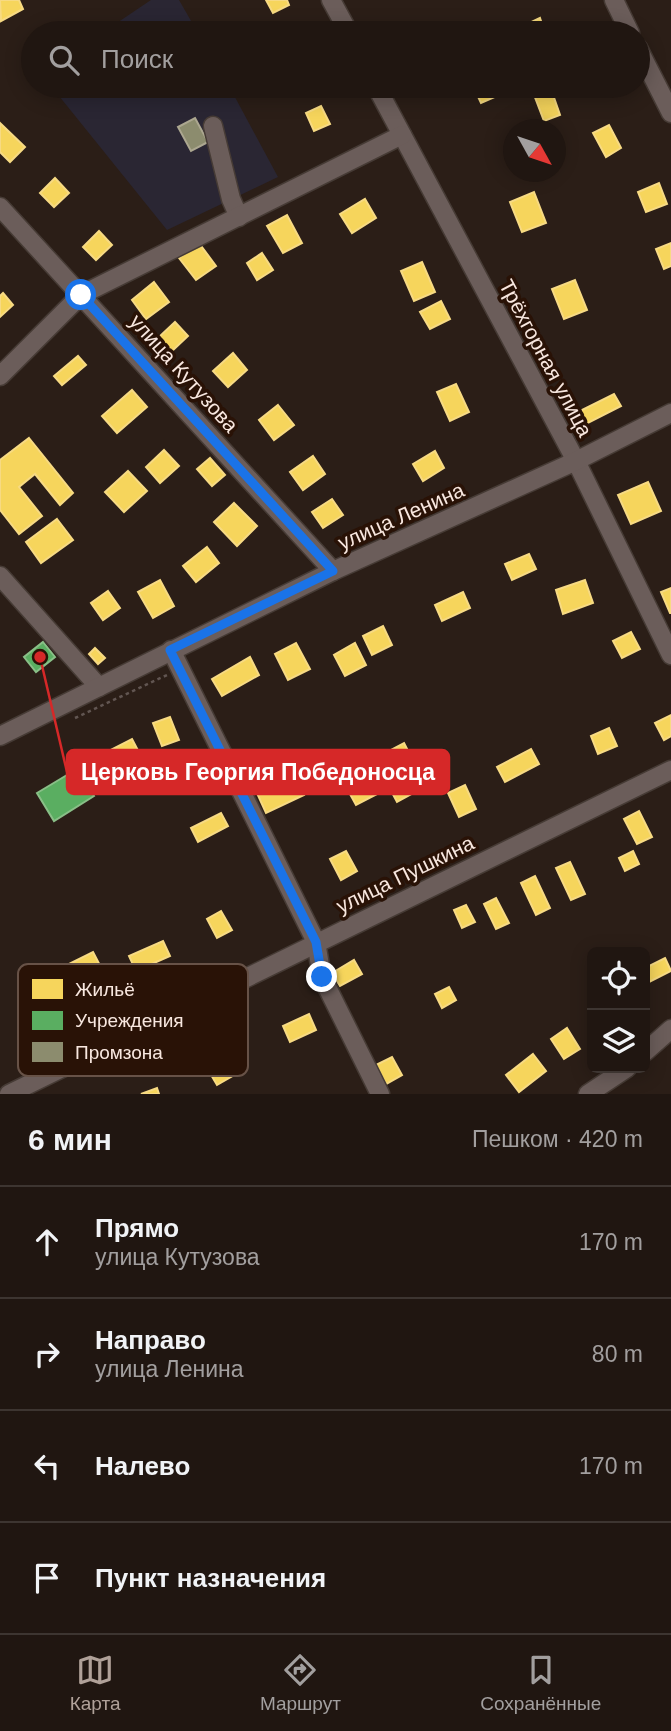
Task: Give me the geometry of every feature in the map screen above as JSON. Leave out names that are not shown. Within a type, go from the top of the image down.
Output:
[{"type":"street","points":[[331,0],[342,21]]},
{"type":"street","points":[[614,0],[624,21]]},
{"type":"street","points":[[650,72],[671,113]]},
{"type":"street","name":"Трёхгорная улица","points":[[382,98],[576,461],[671,655]]},
{"type":"street","points":[[213,126],[231,199],[239,216]]},
{"type":"street","points":[[0,376],[81,295],[402,135]]},
{"type":"street","name":"улица Кутузова","points":[[0,207],[333,571]]},
{"type":"street","name":"улица Ленина","points":[[0,736],[333,571],[576,461],[671,413]]},
{"type":"street","points":[[0,576],[99,687]]},
{"type":"street","points":[[170,650],[316,942],[322,977],[380,1094]]},
{"type":"street","name":"улица Пушкина","points":[[248,976],[671,770]]},
{"type":"street","points":[[650,1048],[671,1029]]},
{"type":"street","points":[[588,1094],[620,1073]]},
{"type":"street","name":"улица Пушкина","points":[[9,1094],[45,1076]]},
{"type":"path","points":[[72,720],[180,669]]},
{"type":"shaded area","points":[[151,0],[179,0],[191,21],[120,21]]},
{"type":"shaded area","points":[[61,98],[235,98],[278,177],[167,230]]},
{"type":"building: Жильё","points":[[0,0],[19,0],[23,9],[1,21]]},
{"type":"building: Жильё","points":[[266,0],[287,0],[289,5],[273,13]]},
{"type":"building: Жильё","points":[[479,98],[492,98],[481,103]]},
{"type":"building: Жильё","points":[[535,98],[554,98],[560,115],[543,119]]},
{"type":"building: Жильё","points":[[321,106],[330,124],[314,131],[306,113]]},
{"type":"building: Жильё","points":[[0,123],[25,147],[10,162],[0,152]]},
{"type":"building: Жильё","points":[[609,125],[621,148],[606,157],[593,133]]},
{"type":"building: Жильё","points":[[55,178],[69,193],[54,207],[40,193]]},
{"type":"building: Жильё","points":[[659,183],[667,204],[646,212],[638,192]]},
{"type":"building: Жильё","points":[[534,192],[546,223],[522,232],[510,202]]},
{"type":"building: Жильё","points":[[365,199],[376,218],[352,233],[340,214]]},
{"type":"building: Жильё","points":[[287,215],[302,243],[283,253],[267,226]]},
{"type":"building: Жильё","points":[[99,231],[112,245],[96,260],[83,247]]},
{"type":"building: Жильё","points":[[199,243],[216,266],[196,280],[179,258]]},
{"type":"building: Жильё","points":[[671,243],[671,266],[664,269],[656,249]]},
{"type":"building: Жильё","points":[[262,253],[273,270],[257,280],[247,263]]},
{"type":"building: Жильё","points":[[422,262],[435,292],[414,301],[401,271]]},
{"type":"building: Жильё","points":[[575,280],[587,310],[564,319],[552,289]]},
{"type":"building: Жильё","points":[[154,282],[169,302],[146,319],[132,300]]},
{"type":"building: Жильё","points":[[3,293],[13,305],[0,317],[0,296]]},
{"type":"building: Жильё","points":[[441,301],[450,319],[430,329],[420,312]]},
{"type":"building: Жильё","points":[[175,322],[188,336],[172,351],[159,337]]},
{"type":"building: Жильё","points":[[233,353],[247,370],[228,387],[213,371]]},
{"type":"building: Жильё","points":[[78,356],[86,365],[62,385],[54,376]]},
{"type":"building: Жильё","points":[[456,384],[469,412],[450,421],[437,392]]},
{"type":"building: Жильё","points":[[132,390],[147,407],[117,433],[102,416]]},
{"type":"building: Жильё","points":[[614,394],[621,406],[584,425],[578,412]]},
{"type":"building: Жильё","points":[[278,405],[294,425],[274,440],[259,420]]},
{"type":"building: Жильё","points":[[29,438],[73,493],[60,505],[35,474],[19,487],[42,516],[19,534],[0,510],[0,460]]},
{"type":"building: Жильё","points":[[164,450],[179,466],[160,483],[146,467]]},
{"type":"building: Жильё","points":[[435,451],[444,468],[423,481],[413,464]]},
{"type":"building: Жильё","points":[[313,456],[325,474],[303,490],[290,472]]},
{"type":"building: Жильё","points":[[210,458],[225,475],[212,486],[197,469]]},
{"type":"building: Жильё","points":[[128,471],[147,491],[124,512],[105,492]]},
{"type":"building: Жильё","points":[[648,482],[661,511],[631,524],[618,495]]},
{"type":"building: Жильё","points":[[332,499],[343,515],[323,528],[312,512]]},
{"type":"building: Жильё","points":[[234,503],[257,526],[237,546],[214,522]]},
{"type":"building: Жильё","points":[[57,519],[73,540],[41,563],[26,542]]},
{"type":"building: Жильё","points":[[207,547],[219,563],[196,582],[183,566]]},
{"type":"building: Жильё","points":[[529,554],[536,569],[512,580],[505,564]]},
{"type":"building: Жильё","points":[[160,580],[174,606],[153,618],[138,592]]},
{"type":"building: Жильё","points":[[585,580],[593,603],[563,614],[556,590]]},
{"type":"building: Жильё","points":[[671,588],[671,613],[670,613],[661,592]]},
{"type":"building: Жильё","points":[[108,591],[120,608],[103,620],[91,603]]},
{"type":"building: Жильё","points":[[463,592],[470,608],[442,621],[435,605]]},
{"type":"building: Жильё","points":[[383,626],[392,645],[372,655],[363,636]]},
{"type":"building: Жильё","points":[[631,632],[640,649],[622,658],[613,641]]},
{"type":"building: Жильё","points":[[296,643],[310,669],[288,680],[275,654]]},
{"type":"building: Жильё","points":[[355,643],[366,665],[345,676],[334,655]]},
{"type":"building: Жильё","points":[[95,648],[105,658],[98,664],[89,654]]},
{"type":"building: Жильё","points":[[250,657],[259,675],[222,696],[212,679]]},
{"type":"building: Жильё","points":[[671,715],[671,736],[664,740],[655,723]]},
{"type":"building: Жильё","points":[[170,717],[179,740],[162,746],[153,723]]},
{"type":"building: Жильё","points":[[609,728],[617,746],[598,754],[591,736]]},
{"type":"building: Жильё","points":[[132,739],[142,758],[109,775],[99,756]]},
{"type":"building: Жильё","points":[[404,743],[426,786],[397,802],[374,759]]},
{"type":"building: Жильё","points":[[531,749],[539,764],[505,782],[497,767]]},
{"type":"building: Жильё","points":[[293,773],[304,795],[266,813],[256,791]]},
{"type":"building: Жильё","points":[[366,774],[377,794],[356,805],[345,785]]},
{"type":"building: Жильё","points":[[465,785],[476,809],[459,817],[448,793]]},
{"type":"building: Жильё","points":[[639,811],[652,837],[637,844],[624,819]]},
{"type":"building: Жильё","points":[[221,813],[228,826],[198,842],[191,828]]},
{"type":"building: Жильё","points":[[346,851],[357,871],[341,880],[330,859]]},
{"type":"building: Жильё","points":[[633,851],[639,864],[625,871],[619,858]]},
{"type":"building: Жильё","points":[[570,862],[585,894],[571,900],[556,868]]},
{"type":"building: Жильё","points":[[535,876],[550,908],[536,915],[521,883]]},
{"type":"building: Жильё","points":[[496,898],[509,923],[496,929],[484,904]]},
{"type":"building: Жильё","points":[[466,905],[475,922],[462,928],[454,910]]},
{"type":"building: Жильё","points":[[221,911],[232,930],[217,938],[207,919]]},
{"type":"building: Жильё","points":[[163,941],[170,956],[152,964],[133,964],[129,956]]},
{"type":"building: Жильё","points":[[93,952],[99,964],[69,964]]},
{"type":"building: Жильё","points":[[665,958],[671,971],[650,982],[650,966]]},
{"type":"building: Жильё","points":[[354,960],[362,974],[340,986],[332,973]]},
{"type":"building: Жильё","points":[[449,987],[456,1000],[442,1008],[435,994]]},
{"type":"building: Жильё","points":[[309,1014],[316,1030],[290,1042],[283,1026]]},
{"type":"building: Жильё","points":[[567,1028],[580,1049],[564,1059],[551,1039]]},
{"type":"building: Жильё","points":[[533,1054],[546,1071],[519,1092],[506,1075]]},
{"type":"building: Жильё","points":[[392,1057],[402,1075],[386,1084],[376,1065]]},
{"type":"building: Жильё","points":[[212,1076],[233,1076],[217,1085]]},
{"type":"building: Жильё","points":[[157,1088],[159,1094],[141,1094]]},
{"type":"building: Учреждения","points":[[43,642],[55,657],[36,672],[24,657]]},
{"type":"building: Учреждения","points":[[77,769],[94,796],[54,821],[37,793]]},
{"type":"building: Промзона","points":[[195,118],[208,142],[191,151],[178,127]]},
{"type":"place","name":"Церковь Георгия Победоносца","points":[[40,657]]},
{"type":"route","points":[[81,295],[333,571],[170,650],[316,942],[322,977]]}]
